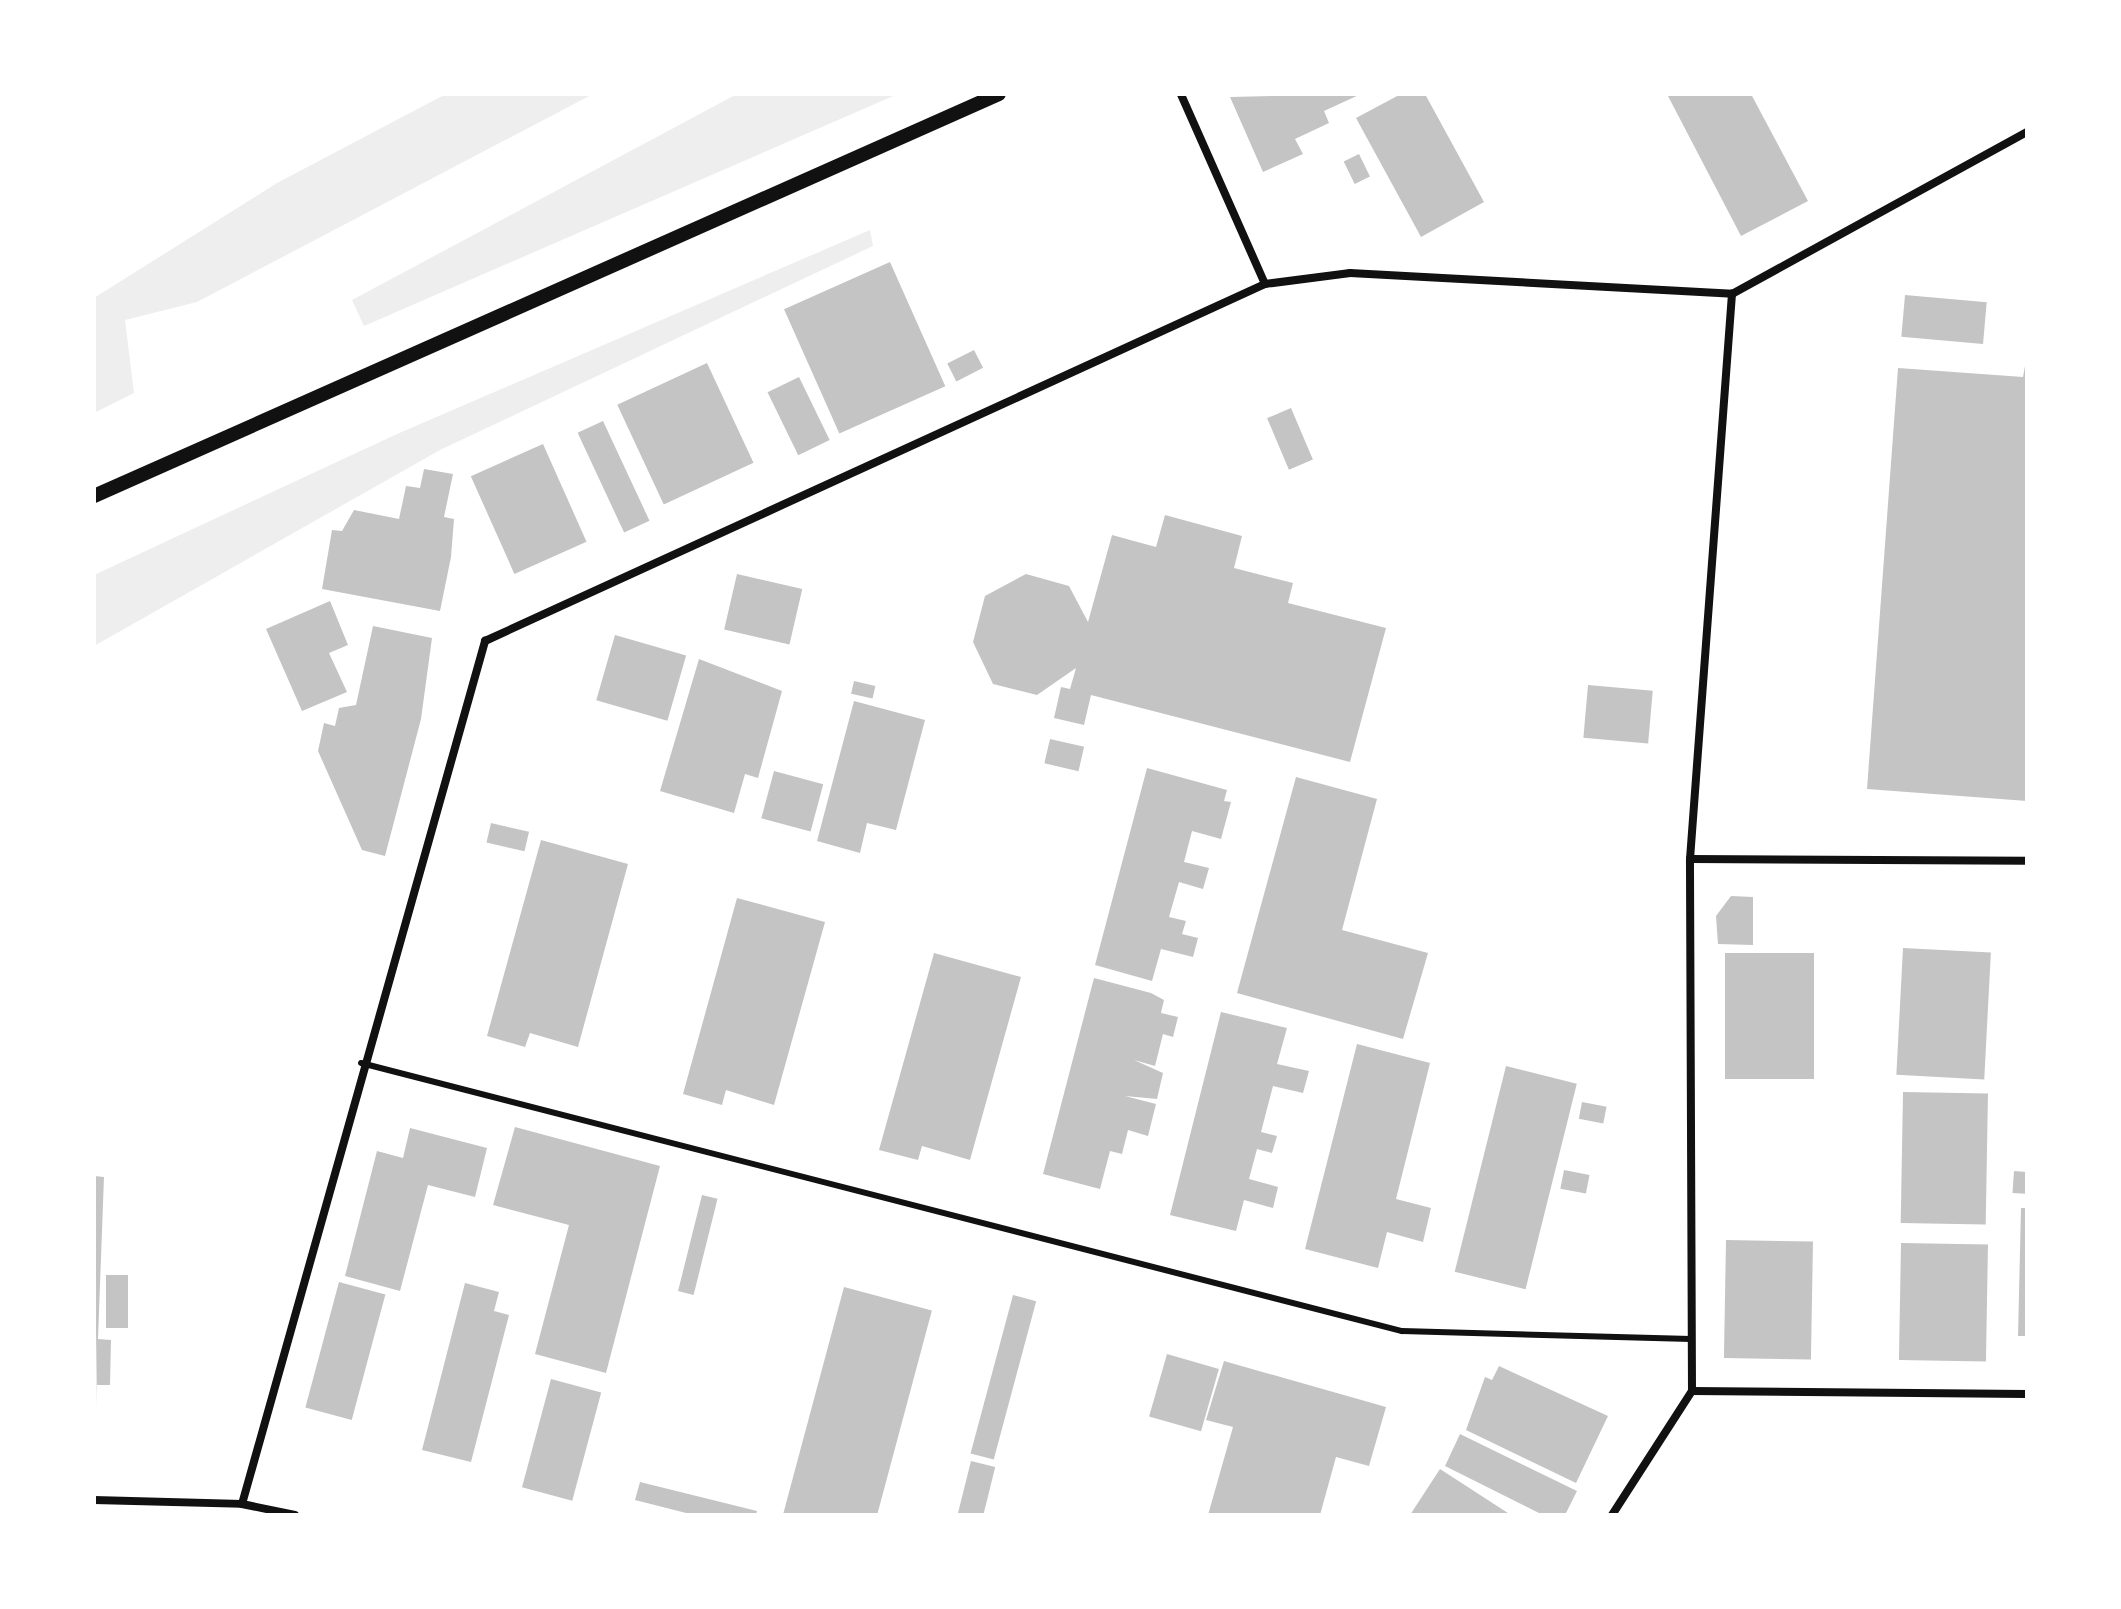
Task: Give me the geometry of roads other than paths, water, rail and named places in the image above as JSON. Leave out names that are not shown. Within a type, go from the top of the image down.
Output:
[{"type":"street","points":[[94,496],[999,94]]},
{"type":"street","points":[[1181,94],[1265,284]]},
{"type":"street","points":[[242,1504],[361,1063],[485,641],[1265,284],[1350,273],[1732,294],[2027,132]]},
{"type":"street","points":[[1612,1515],[1692,1391],[1690,859],[1732,294]]},
{"type":"street","points":[[1690,859],[2027,861]]},
{"type":"street","points":[[1692,1391],[2027,1394]]},
{"type":"street","points":[[94,1500],[242,1504],[295,1515]]},
{"type":"lane","points":[[361,1063],[1402,1331],[1691,1339]]}]
